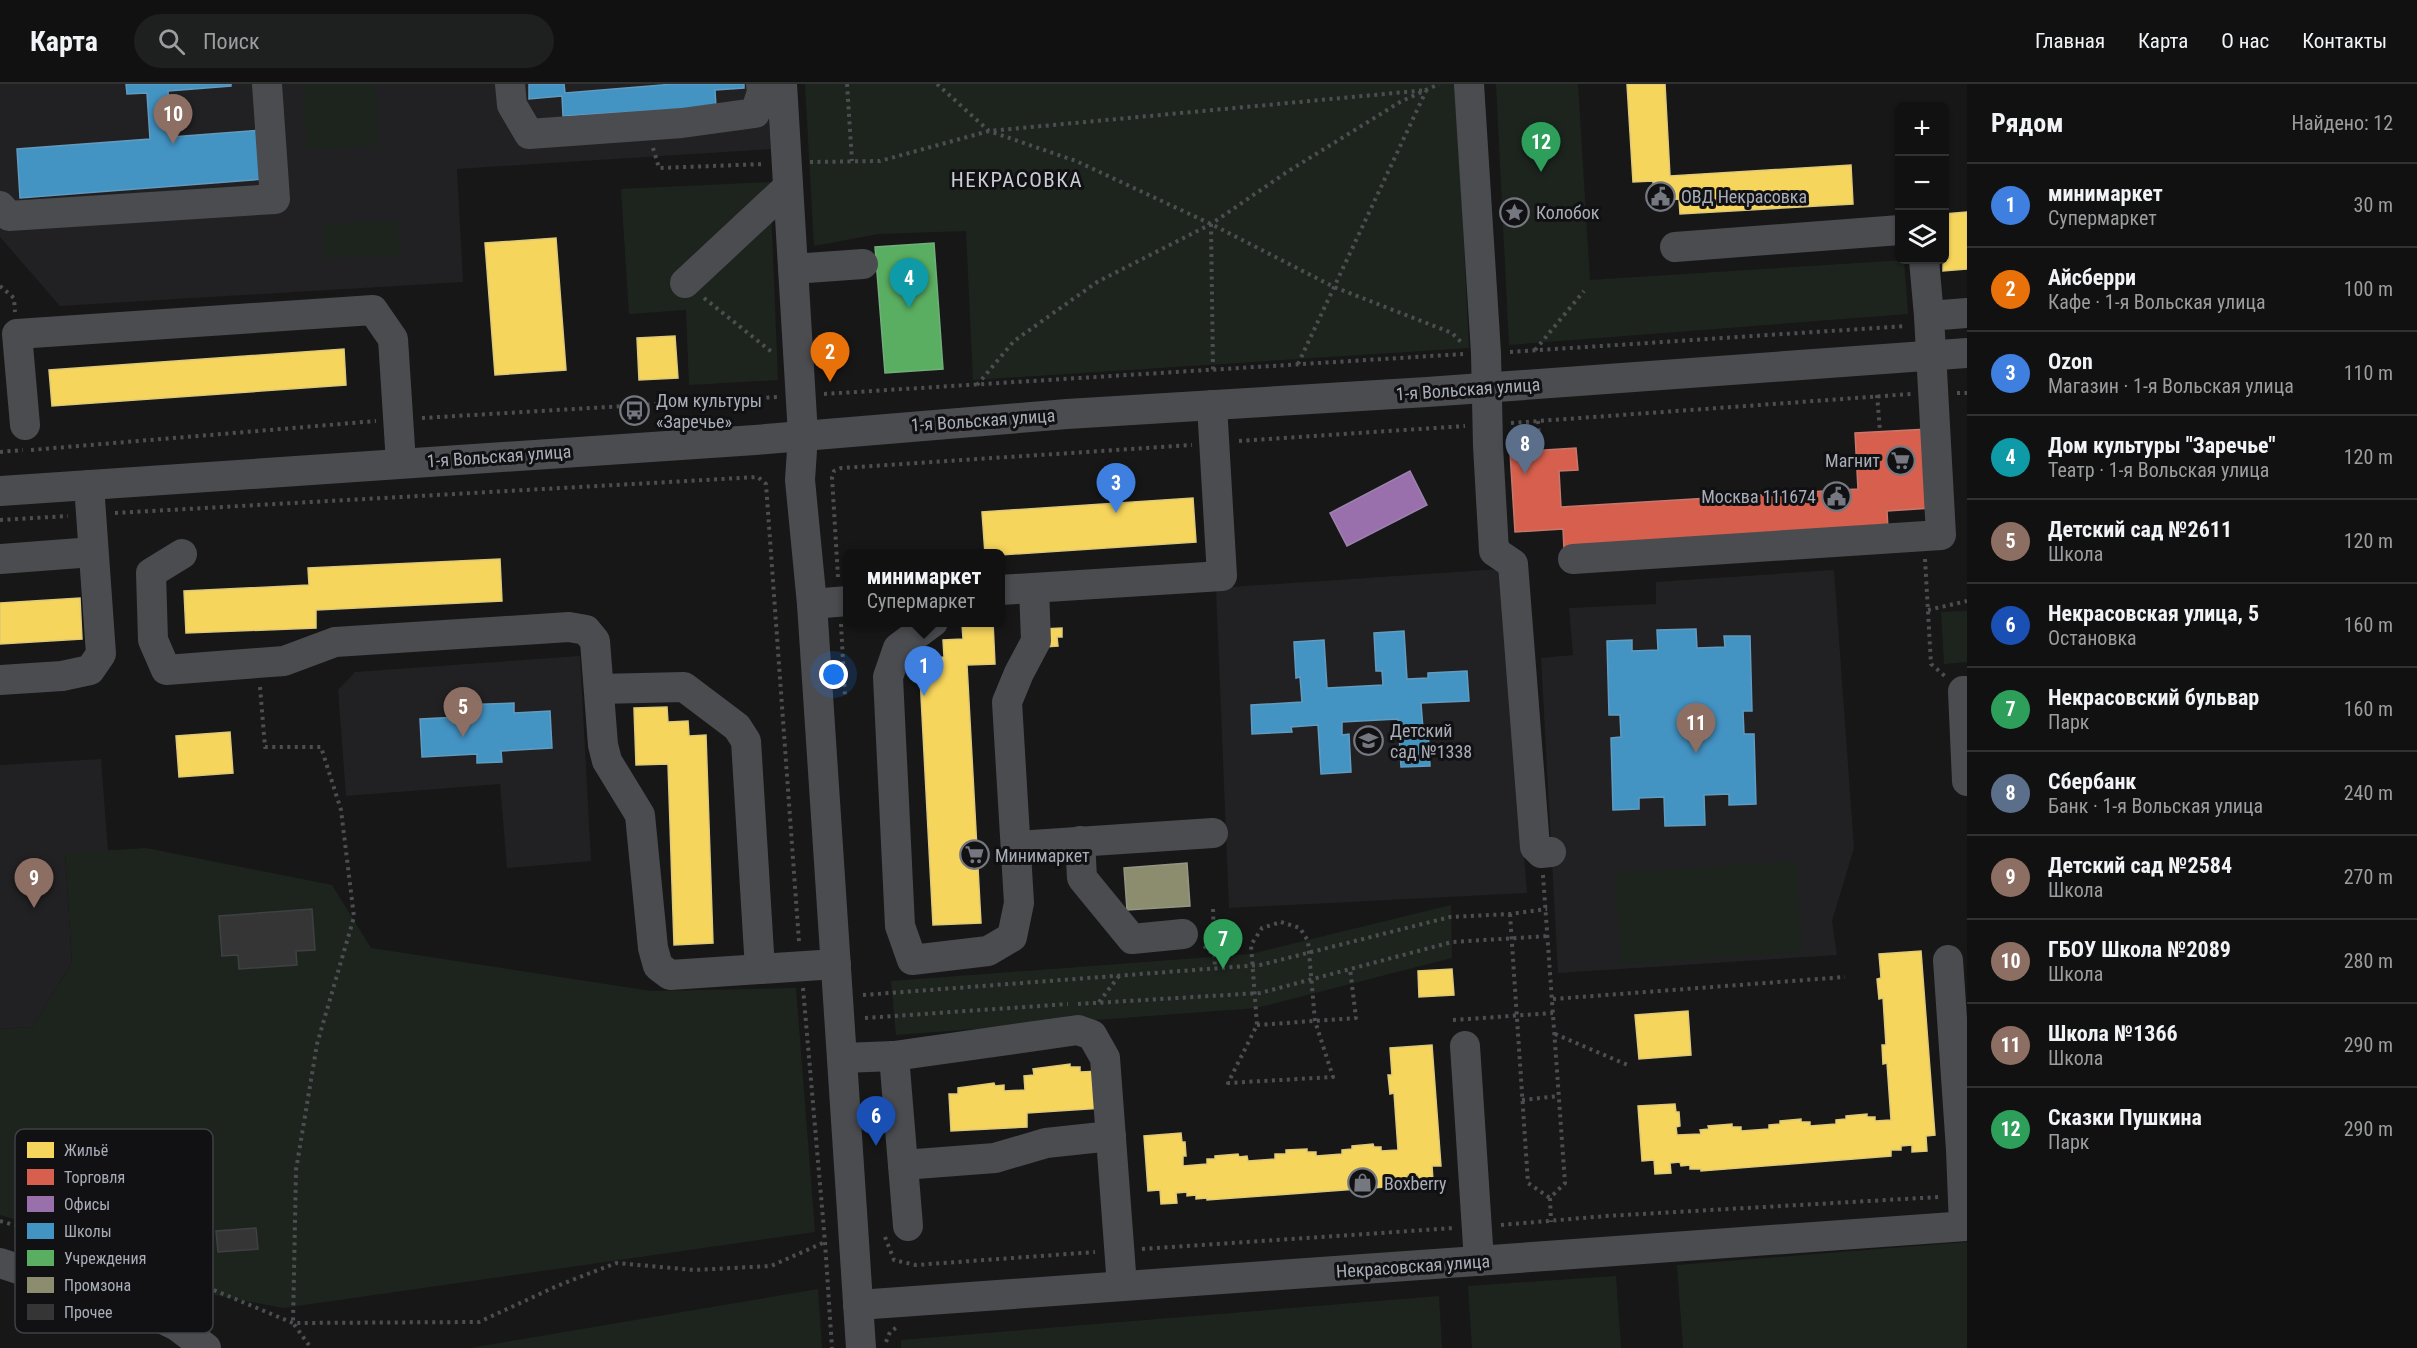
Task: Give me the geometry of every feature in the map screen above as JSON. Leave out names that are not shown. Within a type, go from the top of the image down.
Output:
[{"type":"street","points":[[0,206],[9,216],[275,199],[267,84]]},
{"type":"street","points":[[510,84],[512,105],[529,134],[682,123],[754,113],[762,92],[761,84]]},
{"type":"street","points":[[782,84],[795,174],[794,269],[803,435],[800,480],[833,603],[836,964],[903,1165],[896,1227]]},
{"type":"street","points":[[1469,84],[1479,353],[1487,387],[1494,551],[1512,564],[1535,847],[1546,853]]},
{"type":"street","points":[[685,282],[795,174]]},
{"type":"street","points":[[1675,247],[1895,230]]},
{"type":"street","points":[[794,269],[863,264]]},
{"type":"street","points":[[1573,559],[1941,535],[1924,264]]},
{"type":"street","points":[[25,425],[17,334],[373,310],[393,339],[401,463]]},
{"type":"street","points":[[1929,320],[1967,313]]},
{"type":"street","name":"1-я Вольская улица","points":[[0,491],[803,435],[1067,414],[1967,353]]},
{"type":"street","points":[[1005,591],[1222,576],[1212,405]]},
{"type":"street","points":[[0,680],[62,676],[90,670],[100,654],[89,485]]},
{"type":"street","points":[[0,559],[93,552]]},
{"type":"street","points":[[182,554],[151,573],[153,640],[166,669],[284,661],[335,642],[569,627],[586,630],[595,641],[603,745],[607,761],[640,815],[653,948],[658,966],[670,975],[836,964]]},
{"type":"street","points":[[926,627],[898,648],[888,677],[900,926],[912,960],[988,951],[1012,937],[1019,903],[1007,702],[1036,641],[1034,588]]},
{"type":"street","points":[[599,689],[684,687],[737,727],[746,741],[759,969]]},
{"type":"street","points":[[1965,691],[1967,781]]},
{"type":"street","points":[[1016,846],[1213,833]]},
{"type":"street","points":[[1080,841],[1082,878],[1132,939],[1192,938]]},
{"type":"street","points":[[1948,960],[1966,1226]]},
{"type":"street","points":[[868,1057],[1078,1030],[1092,1035],[1105,1058],[1122,1286]]},
{"type":"street","points":[[1466,1046],[1479,1261]]},
{"type":"street","points":[[861,1348],[858,1305],[868,1057]]},
{"type":"street","points":[[903,1165],[994,1158],[1046,1143],[1111,1136]]},
{"type":"street","name":"Некрасовская улица","points":[[858,1305],[1966,1226]]},
{"type":"street","points":[[0,1263],[15,1268]]},
{"type":"street","points":[[186,1333],[206,1348]]},
{"type":"path","points":[[847,84],[852,161]]},
{"type":"path","points":[[937,84],[989,131],[1076,161],[1211,224],[1334,286],[1452,333],[1479,353]]},
{"type":"path","points":[[976,385],[1014,340],[1096,282],[1211,224],[1306,160],[1400,102],[1439,84]]},
{"type":"path","points":[[795,174],[852,161],[880,161],[989,131],[1427,90]]},
{"type":"path","points":[[1298,364],[1427,90]]},
{"type":"path","points":[[659,168],[769,164]]},
{"type":"path","points":[[1211,224],[1213,370]]},
{"type":"path","points":[[685,282],[776,356]]},
{"type":"path","points":[[1535,351],[1584,291]]},
{"type":"path","points":[[817,395],[1535,351],[1929,320]]},
{"type":"path","points":[[845,697],[833,603],[832,477],[834,471],[841,468],[1538,421],[1877,395],[1967,393]]},
{"type":"path","points":[[1877,395],[1880,431]]},
{"type":"path","points":[[752,400],[779,397]]},
{"type":"path","points":[[1538,421],[1540,451]]},
{"type":"path","points":[[0,520],[758,477],[766,484],[801,966],[832,1348]]},
{"type":"path","points":[[1923,537],[1931,664],[1965,691]]},
{"type":"path","points":[[1928,610],[1967,601]]},
{"type":"path","points":[[259,663],[265,747],[321,747],[341,810],[354,917],[317,1044],[296,1170],[293,1323],[311,1348]]},
{"type":"path","points":[[1546,853],[1547,909],[1564,1183],[1550,1198],[1551,1221]]},
{"type":"path","points":[[1213,909],[1215,968]]},
{"type":"path","points":[[863,995],[1252,965],[1450,917],[1510,914],[1547,909]]},
{"type":"path","points":[[1510,914],[1528,1183],[1550,1198]]},
{"type":"path","points":[[1281,922],[1300,928],[1308,941],[1315,1021],[1333,1077],[1227,1083],[1257,1026],[1252,965],[1251,945],[1262,928],[1281,922]]},
{"type":"path","points":[[865,1018],[1255,993],[1452,942],[1549,936]]},
{"type":"path","points":[[1192,938],[1215,956]]},
{"type":"path","points":[[1257,1026],[1356,1018],[1350,969]]},
{"type":"path","points":[[1099,1002],[1120,976]]},
{"type":"path","points":[[1552,999],[1845,976]]},
{"type":"path","points":[[862,984],[864,1002]]},
{"type":"path","points":[[864,1008],[868,1057]]},
{"type":"path","points":[[1453,1020],[1554,1013]]},
{"type":"path","points":[[1555,1034],[1630,1066]]},
{"type":"path","points":[[1522,1100],[1559,1096]]},
{"type":"path","points":[[896,1227],[885,1239],[894,1260],[916,1265],[1606,1216],[1963,1195]]},
{"type":"path","points":[[0,1221],[15,1225]]},
{"type":"path","points":[[213,1290],[293,1323],[480,1322],[557,1286],[616,1263],[694,1270],[771,1266],[825,1242]]},
{"type":"path","points":[[885,1348],[890,1332],[902,1323]]},
{"type":"shaded area","points":[[0,84],[766,84],[771,149],[457,169],[463,282],[60,306],[0,237]]},
{"type":"shaded area","points":[[303,84],[375,84],[379,146],[307,150]]},
{"type":"shaded area","points":[[805,84],[1456,84],[1469,348],[973,380],[966,231],[878,234],[814,246]]},
{"type":"shaded area","points":[[1496,84],[1578,84],[1590,280],[1895,261],[1895,264],[1904,264],[1908,314],[1509,345]]},
{"type":"shaded area","points":[[770,182],[778,380],[689,385],[686,310],[629,314],[621,189]]},
{"type":"shaded area","points":[[398,220],[400,255],[324,258],[322,224]]},
{"type":"shaded area","name":"Детский сад №1338","points":[[1501,569],[1527,893],[1229,908],[1216,588]]},
{"type":"shaded area","points":[[1834,570],[1854,848],[1832,921],[1837,955],[1558,973],[1541,658],[1573,655],[1569,608],[1656,604],[1656,582]]},
{"type":"shaded area","points":[[1967,611],[1967,662],[1944,664],[1941,612]]},
{"type":"shaded area","points":[[580,656],[591,861],[507,868],[500,784],[346,796],[338,690],[355,672]]},
{"type":"shaded area","points":[[101,759],[108,851],[65,854],[72,963],[32,1027],[0,1029],[0,765]]},
{"type":"shaded area","points":[[146,848],[332,885],[371,948],[651,991],[796,988],[815,1232],[283,1308],[213,1295],[213,1129],[15,1129],[15,1219],[0,1215],[0,1029],[32,1027],[72,963],[65,853]]},
{"type":"shaded area","points":[[1796,861],[1802,952],[1621,964],[1615,873]]},
{"type":"shaded area","points":[[1451,905],[1452,958],[1256,1008],[896,1035],[891,981],[1251,954]]},
{"type":"shaded area","points":[[1967,1242],[1967,1348],[1683,1348],[1677,1265]]},
{"type":"shaded area","points":[[1616,1276],[1621,1348],[1472,1348],[1468,1286]]},
{"type":"shaded area","points":[[818,1289],[822,1348],[470,1348]]},
{"type":"shaded area","points":[[1439,1296],[1442,1348],[901,1348],[901,1340]]},
{"type":"building: Жильё","points":[[1627,84],[1665,84],[1670,176],[1851,165],[1853,204],[1680,214],[1679,199],[1654,201],[1653,181],[1633,182]]},
{"type":"building: Жильё","points":[[1967,212],[1967,269],[1943,271],[1943,264],[1949,264],[1949,214]]},
{"type":"building: Жильё","points":[[556,238],[566,370],[495,375],[485,243]]},
{"type":"building: Жильё","points":[[675,336],[678,378],[639,380],[637,338]]},
{"type":"building: Жильё","points":[[344,349],[346,385],[52,406],[49,370]]},
{"type":"building: Жильё","points":[[1193,498],[1196,542],[1005,555],[1005,549],[985,549],[982,512]]},
{"type":"building: Жильё","points":[[500,559],[502,601],[316,610],[316,628],[186,633],[184,591],[309,585],[308,568]]},
{"type":"building: Жильё","points":[[80,598],[82,639],[0,644],[0,603]]},
{"type":"building: Жильё","points":[[962,627],[993,627],[995,664],[967,665],[981,923],[933,925],[919,658],[944,657],[943,640],[963,639]]},
{"type":"building: Жильё","points":[[1062,628],[1062,637],[1057,637],[1058,646],[1044,647],[1043,629]]},
{"type":"building: Жильё","points":[[667,707],[668,722],[688,721],[689,736],[706,735],[713,943],[674,945],[668,764],[636,765],[634,708]]},
{"type":"building: Жильё","points":[[230,732],[233,773],[179,777],[176,736]]},
{"type":"building: Жильё","points":[[1921,951],[1935,1135],[1926,1136],[1927,1151],[1912,1152],[1912,1145],[1901,1146],[1901,1150],[1891,1150],[1891,1156],[1701,1171],[1701,1169],[1690,1169],[1690,1165],[1681,1166],[1680,1162],[1670,1163],[1671,1173],[1655,1174],[1654,1160],[1642,1161],[1638,1106],[1675,1104],[1676,1112],[1679,1112],[1680,1126],[1676,1127],[1677,1135],[1701,1134],[1700,1130],[1709,1129],[1708,1126],[1732,1124],[1732,1127],[1741,1127],[1741,1131],[1769,1129],[1769,1125],[1780,1124],[1780,1121],[1801,1119],[1801,1122],[1810,1122],[1810,1126],[1836,1124],[1836,1120],[1846,1119],[1846,1116],[1867,1114],[1867,1117],[1875,1117],[1875,1121],[1891,1120],[1887,1063],[1883,1064],[1882,1045],[1886,1045],[1883,998],[1879,999],[1877,979],[1881,978],[1879,954]]},
{"type":"building: Жильё","points":[[1452,969],[1454,995],[1419,997],[1418,971]]},
{"type":"building: Жильё","points":[[1688,1011],[1691,1055],[1639,1059],[1635,1015]]},
{"type":"building: Жильё","points":[[1432,1045],[1441,1166],[1432,1166],[1433,1180],[1419,1182],[1418,1175],[1407,1175],[1407,1180],[1397,1180],[1398,1186],[1207,1200],[1207,1198],[1196,1199],[1196,1195],[1187,1196],[1187,1192],[1176,1193],[1177,1203],[1161,1204],[1160,1190],[1148,1191],[1144,1136],[1181,1133],[1182,1142],[1185,1142],[1186,1156],[1183,1156],[1183,1166],[1207,1164],[1207,1159],[1215,1159],[1215,1156],[1238,1154],[1239,1157],[1247,1156],[1248,1161],[1275,1159],[1275,1154],[1286,1154],[1286,1150],[1307,1149],[1307,1152],[1316,1152],[1316,1156],[1342,1154],[1342,1150],[1352,1149],[1352,1146],[1373,1144],[1374,1147],[1381,1147],[1381,1151],[1398,1150],[1394,1093],[1390,1094],[1388,1075],[1392,1075],[1390,1048]]},
{"type":"building: Жильё","points":[[1070,1064],[1070,1067],[1080,1067],[1080,1072],[1101,1071],[1103,1108],[1027,1113],[1027,1127],[951,1131],[949,1094],[958,1094],[958,1088],[994,1083],[995,1086],[1004,1085],[1004,1091],[1025,1090],[1024,1076],[1034,1075],[1033,1069]]},
{"type":"building: Торговля","points":[[1928,429],[1932,508],[1887,511],[1888,529],[1564,549],[1563,529],[1515,532],[1510,452],[1576,448],[1578,470],[1559,471],[1561,507],[1858,489],[1855,433]]},
{"type":"building: Офисы","points":[[1410,471],[1427,505],[1347,546],[1330,513]]},
{"type":"building: Школы","points":[[126,84],[231,84],[231,86],[168,91],[171,137],[261,130],[265,179],[20,198],[17,149],[150,139],[147,93],[127,94]]},
{"type":"building: Школы","points":[[529,84],[564,84],[565,93],[674,84],[744,84],[744,88],[715,90],[716,107],[563,116],[562,96],[529,99]]},
{"type":"building: Школы","points":[[1696,629],[1697,648],[1725,647],[1724,636],[1750,636],[1752,711],[1743,711],[1744,734],[1754,734],[1756,804],[1729,805],[1729,794],[1704,795],[1705,825],[1665,826],[1664,797],[1639,798],[1639,809],[1613,810],[1611,738],[1621,737],[1620,715],[1609,715],[1607,641],[1632,640],[1632,651],[1658,650],[1657,630]]},
{"type":"building: Школы","points":[[1404,631],[1407,679],[1428,678],[1428,673],[1467,671],[1469,701],[1421,703],[1423,729],[1428,729],[1430,766],[1401,767],[1398,719],[1342,722],[1342,735],[1349,734],[1351,772],[1321,774],[1318,725],[1291,727],[1292,732],[1252,734],[1251,705],[1302,702],[1300,677],[1296,678],[1294,642],[1324,640],[1327,688],[1383,685],[1382,671],[1376,671],[1374,633]]},
{"type":"building: Школы","points":[[514,703],[514,713],[550,711],[552,748],[501,751],[502,762],[477,763],[477,754],[422,757],[420,719],[459,717],[458,705]]},
{"type":"building: Учреждения","points":[[934,243],[943,369],[885,373],[875,247]]},
{"type":"building: Промзона","points":[[1187,863],[1190,906],[1127,910],[1124,868]]},
{"type":"building: Прочее","points":[[312,909],[315,950],[296,951],[297,965],[239,969],[238,955],[222,956],[219,916]]},
{"type":"building: Прочее","points":[[256,1228],[258,1249],[218,1252],[216,1231]]},
{"type":"place","name":"ГБОУ Школа №2089","points":[[173,144]]},
{"type":"place","name":"Сказки Пушкина","points":[[1541,172]]},
{"type":"place","name":"ОВД Некрасовка","points":[[1660,196]]},
{"type":"place","name":"Колобок","points":[[1515,212]]},
{"type":"place","name":"Дом культуры \"Заречье\"","points":[[909,308]]},
{"type":"place","name":"Айсберри","points":[[830,382]]},
{"type":"place","name":"Дом культуры «Заречье»","points":[[635,410]]},
{"type":"place","name":"Магнит","points":[[1901,460]]},
{"type":"place","name":"Сбербанк","points":[[1525,474]]},
{"type":"place","name":"Москва 111674","points":[[1837,496]]},
{"type":"place","name":"Ozon","points":[[1116,513]]},
{"type":"place","name":"минимаркет","points":[[924,696]]},
{"type":"place","name":"Детский сад №2611","points":[[463,737]]},
{"type":"place","name":"Детский сад №1338","points":[[1369,740]]},
{"type":"place","name":"Школа №1366","points":[[1696,753]]},
{"type":"place","name":"Минимаркет","points":[[974,855]]},
{"type":"place","name":"Детский сад №2584","points":[[34,908]]},
{"type":"place","name":"Некрасовский бульвар","points":[[1223,969]]},
{"type":"place","name":"Некрасовская улица, 5","points":[[876,1146]]},
{"type":"place","name":"Boxberry","points":[[1363,1183]]},
{"type":"district","name":"НЕКРАСОВКА","points":[[1017,180]]}]
